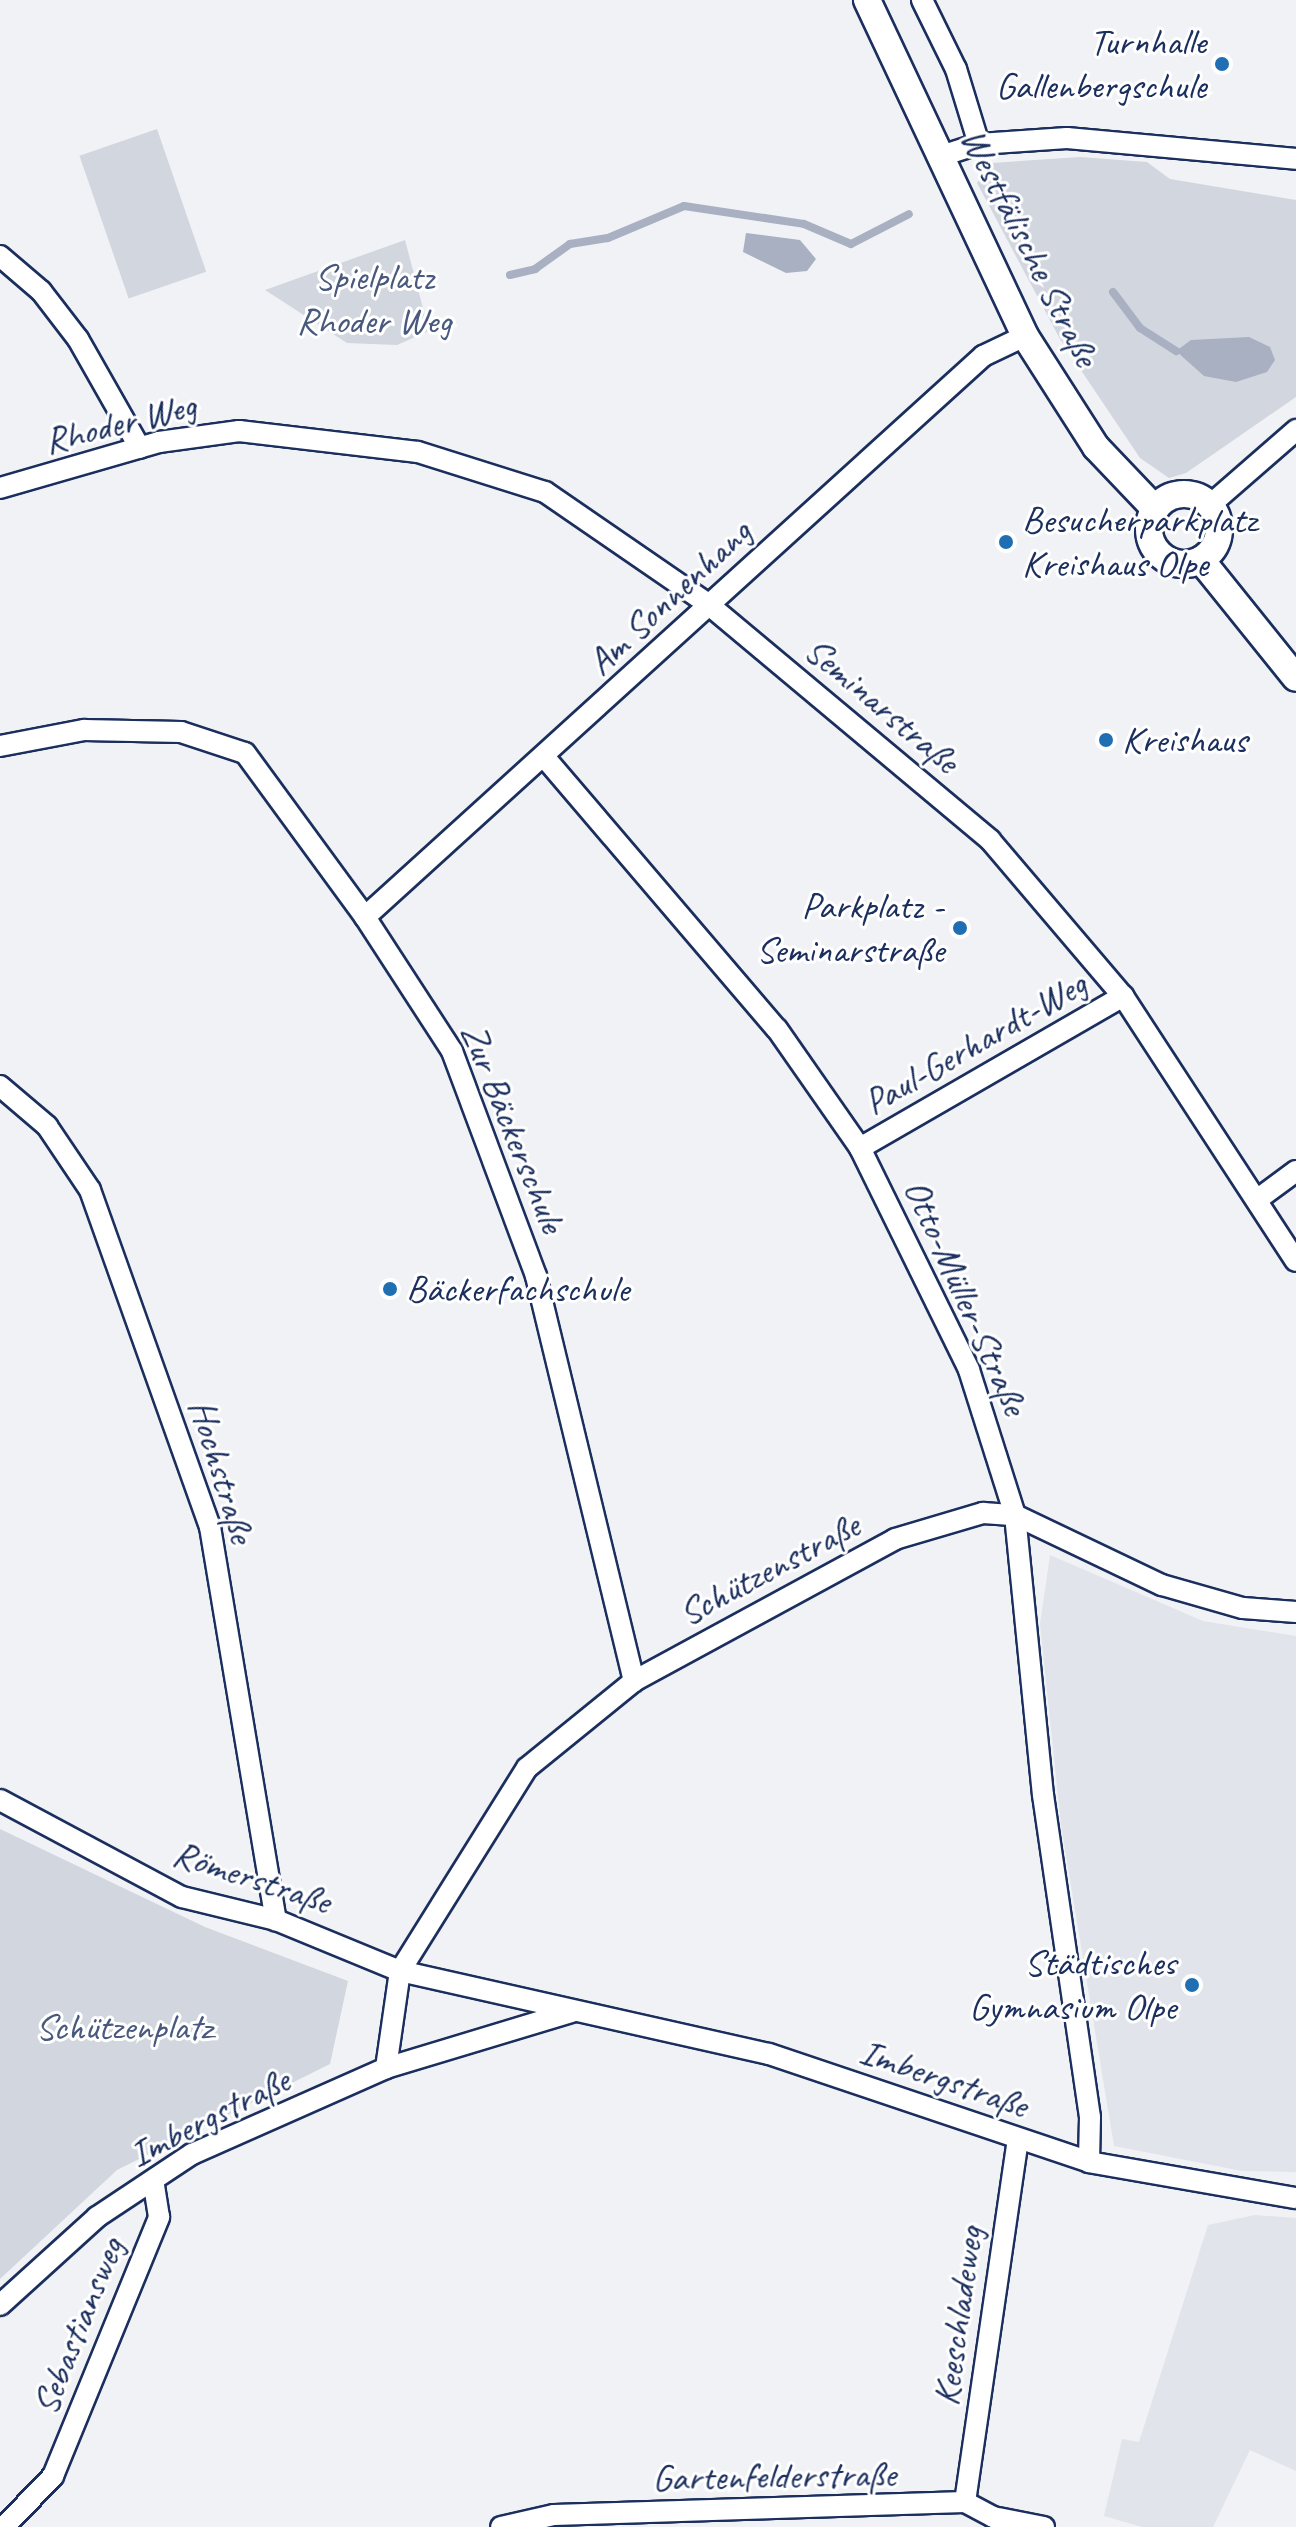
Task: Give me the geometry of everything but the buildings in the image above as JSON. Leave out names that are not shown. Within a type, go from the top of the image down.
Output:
[{"type":"street","name":"Westfälische Straße","points":[[867,0],[1025,336],[1096,447],[1155,509]]},
{"type":"street","points":[[922,0],[956,69],[979,144]]},
{"type":"street","points":[[941,156],[979,144],[1067,138],[1296,159]]},
{"type":"street","points":[[0,256],[41,291],[78,339],[140,448]]},
{"type":"street","name":"Am Sonnenhang","points":[[365,917],[546,759],[708,604],[983,356],[1025,336]]},
{"type":"street","points":[[1209,506],[1296,430]]},
{"type":"street","name":"Rhoder Weg","points":[[0,488],[189,435],[258,432]]},
{"type":"street","name":"Seminarstraße","points":[[258,432],[418,452],[545,492],[708,604],[990,840],[1123,996],[1296,1261]]},
{"type":"street","points":[[1179,494],[1209,506],[1219,530],[1201,560],[1172,563],[1155,550],[1149,527],[1155,509],[1179,494]]},
{"type":"street","points":[[1201,560],[1296,678]]},
{"type":"street","name":"Zur Bäckerschule","points":[[0,746],[84,730],[181,732],[245,753],[365,917],[452,1051],[536,1276],[634,1681]]},
{"type":"street","name":"Otto-Müller-Straße","points":[[546,759],[777,1029],[860,1148],[969,1370],[1015,1515],[1043,1795],[1090,2117],[1089,2162]]},
{"type":"street","name":"Paul-Gerhardt-Weg","points":[[860,1148],[1123,996]]},
{"type":"street","name":"Hochstraße","points":[[0,1086],[47,1126],[90,1190],[210,1527],[276,1920]]},
{"type":"street","points":[[1258,1199],[1296,1171]]},
{"type":"street","name":"Schützenstraße","points":[[400,1971],[527,1768],[634,1681],[895,1539],[983,1513],[1015,1515],[1162,1585],[1243,1608],[1296,1612]]},
{"type":"street","name":"Römerstraße","points":[[0,1800],[182,1897],[276,1920],[400,1971]]},
{"type":"street","points":[[386,2068],[400,1971]]},
{"type":"street","name":"Imbergstraße","points":[[400,1971],[769,2054],[1089,2162],[1296,2198]]},
{"type":"street","name":"Imbergstraße","points":[[0,2305],[97,2217],[192,2154],[386,2068],[572,2012]]},
{"type":"street","name":"Keeschladeweg","points":[[965,2502],[1018,2140]]},
{"type":"street","name":"Sebastiansweg","points":[[4,2527],[53,2476],[159,2217],[153,2180]]},
{"type":"street","name":"Gartenfelderstraße","points":[[501,2527],[554,2515],[965,2502],[993,2517],[1044,2527]]},
{"type":"shaded area","name":"Städtisches Gymnasium Olpe","points":[[1050,1555],[1203,1621],[1296,1636],[1296,2172],[1242,2171],[1114,2146],[1061,1825],[1040,1624]]},
{"type":"shaded area","points":[[1255,2215],[1296,2218],[1296,2471],[1250,2450],[1213,2527],[1142,2527],[1104,2516],[1122,2439],[1139,2442],[1208,2225]]},
{"type":"green space","points":[[157,129],[206,272],[129,298],[79,156]]},
{"type":"green space","points":[[1080,157],[1147,162],[1170,179],[1296,200],[1296,397],[1186,473],[1169,478],[1140,458],[1060,339],[977,183],[992,163]]},
{"type":"green space","name":"Spielplatz Rhoder Weg","points":[[405,240],[429,331],[397,345],[347,343],[265,290]]},
{"type":"green space","name":"Schützenplatz","points":[[0,1829],[205,1927],[348,1981],[330,2064],[117,2170],[0,2279]]},
{"type":"water","points":[[746,233],[800,240],[816,259],[807,271],[786,273],[743,252]]},
{"type":"water","points":[[1249,337],[1270,347],[1275,360],[1267,372],[1236,382],[1204,376],[1176,351],[1191,340]]},
{"type":"waterway","points":[[510,275],[535,269],[570,244],[608,238],[684,206],[804,224],[851,244],[909,214]]},
{"type":"waterway","points":[[1113,292],[1140,328],[1176,351]]},
{"type":"place","name":"Turnhalle Gallenbergschule","points":[[1222,64]]},
{"type":"place","name":"Besucherparkplatz Kreishaus Olpe","points":[[1006,542]]},
{"type":"place","name":"Kreishaus","points":[[1106,740]]},
{"type":"place","name":"Parkplatz - Seminarstraße","points":[[960,928]]},
{"type":"place","name":"Bäckerfachschule","points":[[390,1289]]},
{"type":"place","name":"Städtisches Gymnasium Olpe","points":[[1192,1985]]}]
